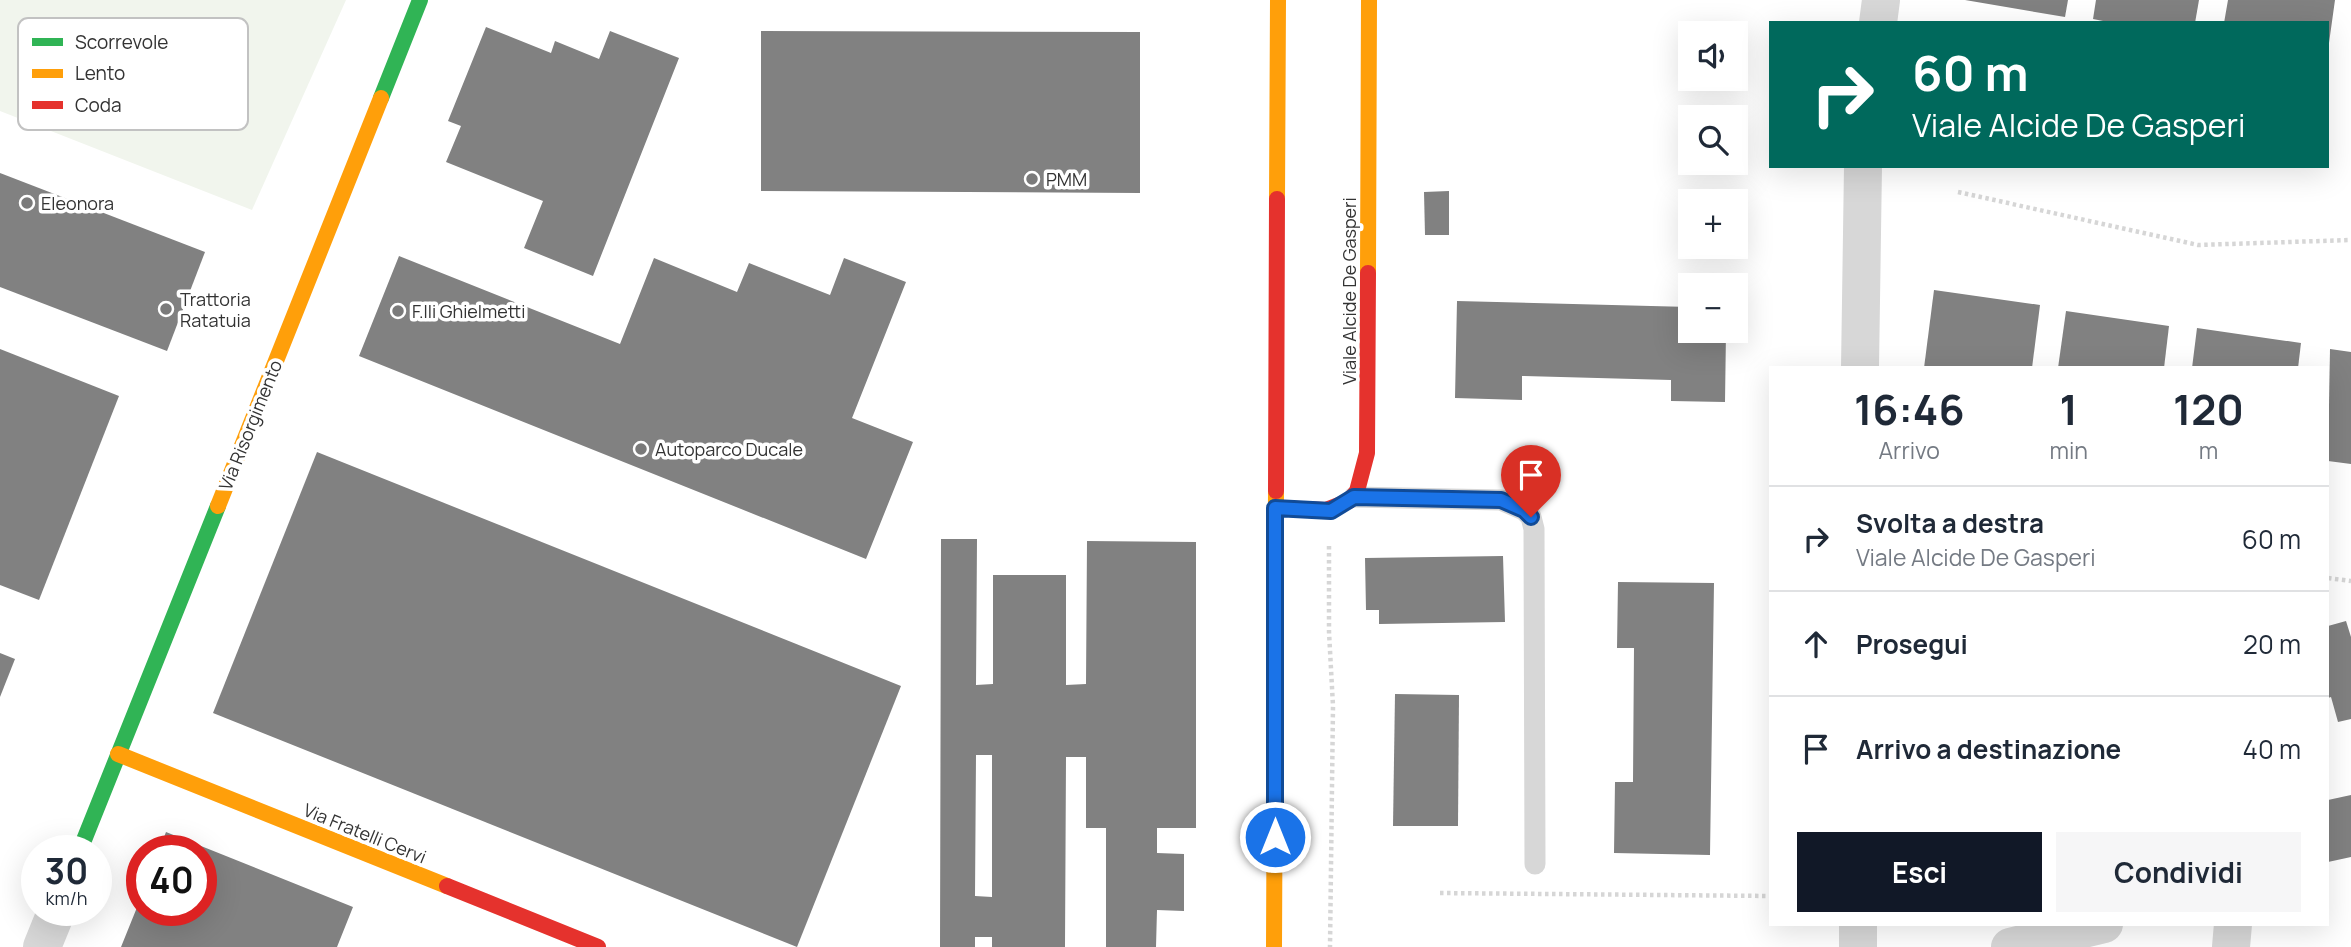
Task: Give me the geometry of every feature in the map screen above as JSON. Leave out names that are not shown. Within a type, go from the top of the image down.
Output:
[{"type":"street","name":"Via Risorgimento","points":[[86,835],[420,0]]},
{"type":"street","points":[[1274,947],[1278,0]]},
{"type":"street","name":"Viale Alcide De Gasperi","points":[[1354,497],[1365,474],[1367,453],[1369,0]]},
{"type":"street","points":[[1878,21],[1881,0]]},
{"type":"street","points":[[1860,366],[1863,168]]},
{"type":"street","points":[[1275,508],[1331,511],[1354,497]]},
{"type":"street","name":"Via Fratelli Cervi","points":[[118,754],[598,947]]},
{"type":"street","points":[[42,947],[51,926]]},
{"type":"street","points":[[1858,926],[1858,947]]},
{"type":"street","points":[[2010,947],[2096,926]]},
{"type":"street","points":[[2231,947],[2233,926]]},
{"type":"lane","points":[[1354,497],[1501,500],[1524,510],[1531,517],[1534,529],[1535,864]]},
{"type":"path","points":[[1958,192],[2198,245],[2351,240]]},
{"type":"path","points":[[2329,578],[2351,582]]},
{"type":"path","points":[[1440,894],[1769,896]]},
{"type":"shaded area","points":[[0,0],[346,0],[252,210],[48,130],[248,130],[248,18],[18,18],[18,118],[0,111]]},
{"type":"building","points":[[1965,0],[2068,0],[2065,17]]},
{"type":"building","points":[[2096,0],[2199,0],[2195,21],[2093,19]]},
{"type":"building","points":[[2228,0],[2335,0],[2329,43],[2329,21],[2224,21]]},
{"type":"building","points":[[486,27],[551,53],[555,41],[599,59],[610,31],[679,58],[593,276],[524,248],[543,201],[446,162],[461,126],[448,121]]},
{"type":"building","points":[[761,31],[1140,32],[1140,193],[761,191]]},
{"type":"building","points":[[0,173],[205,252],[167,351],[0,287]]},
{"type":"building","points":[[1449,191],[1449,235],[1425,235],[1424,192]]},
{"type":"building","points":[[399,256],[620,344],[654,258],[737,292],[749,263],[830,295],[844,258],[906,282],[852,418],[913,442],[866,559],[359,356]]},
{"type":"building","points":[[1934,290],[2040,305],[2032,366],[1924,366]]},
{"type":"building","points":[[1457,301],[1678,307],[1678,343],[1726,343],[1725,402],[1671,401],[1671,380],[1522,376],[1522,400],[1455,398]]},
{"type":"building","points":[[2066,311],[2169,326],[2164,366],[2058,366]]},
{"type":"building","points":[[2197,328],[2301,343],[2298,366],[2192,366]]},
{"type":"building","points":[[0,349],[119,396],[39,600],[0,585]]},
{"type":"building","points":[[2330,349],[2351,352],[2351,464],[2329,461]]},
{"type":"building","points":[[317,452],[901,686],[797,947],[213,713]]},
{"type":"building","points":[[941,539],[977,539],[976,685],[993,684],[993,575],[1066,575],[1066,685],[1086,684],[1087,541],[1196,542],[1196,828],[1157,828],[1157,853],[1184,854],[1184,911],[1157,910],[1156,947],[1106,947],[1106,828],[1086,828],[1086,757],[1066,757],[1065,947],[992,947],[992,937],[975,937],[975,947],[940,947]],"holes":[[[976,755],[992,755],[992,897],[975,896]]]},
{"type":"building","points":[[1503,556],[1505,622],[1379,624],[1379,610],[1366,610],[1365,558]]},
{"type":"building","points":[[1618,582],[1714,583],[1710,855],[1614,853],[1615,782],[1633,782],[1634,648],[1617,648]]},
{"type":"building","points":[[2346,621],[2351,637],[2351,719],[2338,722],[2331,697],[2329,698],[2329,626]]},
{"type":"building","points":[[0,653],[15,659],[0,697]]},
{"type":"building","points":[[1395,694],[1459,695],[1458,826],[1393,826]]},
{"type":"building","points":[[2351,795],[2351,857],[2329,862],[2329,800]]},
{"type":"building","points":[[217,852],[353,907],[337,947],[121,947],[129,926],[217,926]]},
{"type":"traffic: fast","points":[[381,98],[420,0]]},
{"type":"traffic: fast","points":[[86,835],[218,506]]},
{"type":"traffic: slow","points":[[1277,199],[1278,0]]},
{"type":"traffic: slow","points":[[1368,273],[1369,0]]},
{"type":"traffic: slow","points":[[218,506],[381,98]]},
{"type":"traffic: slow","points":[[1274,947],[1276,491]]},
{"type":"traffic: slow","points":[[118,754],[447,886]]},
{"type":"traffic: jam","points":[[1276,491],[1277,199]]},
{"type":"traffic: jam","points":[[1275,508],[1326,510],[1349,501],[1357,491],[1367,453],[1368,273]]},
{"type":"traffic: jam","points":[[447,886],[598,947]]},
{"type":"place","name":"PMM","points":[[1032,179]]},
{"type":"place","name":"Eleonora","points":[[27,203]]},
{"type":"place","name":"Trattoria Ratatuia","points":[[166,309]]},
{"type":"place","name":"F.lli Ghielmetti","points":[[398,311]]},
{"type":"place","name":"Autoparco Ducale","points":[[641,449]]},
{"type":"route","points":[[1275,837],[1275,508],[1331,511],[1354,497],[1501,500],[1524,510],[1531,517]]}]
